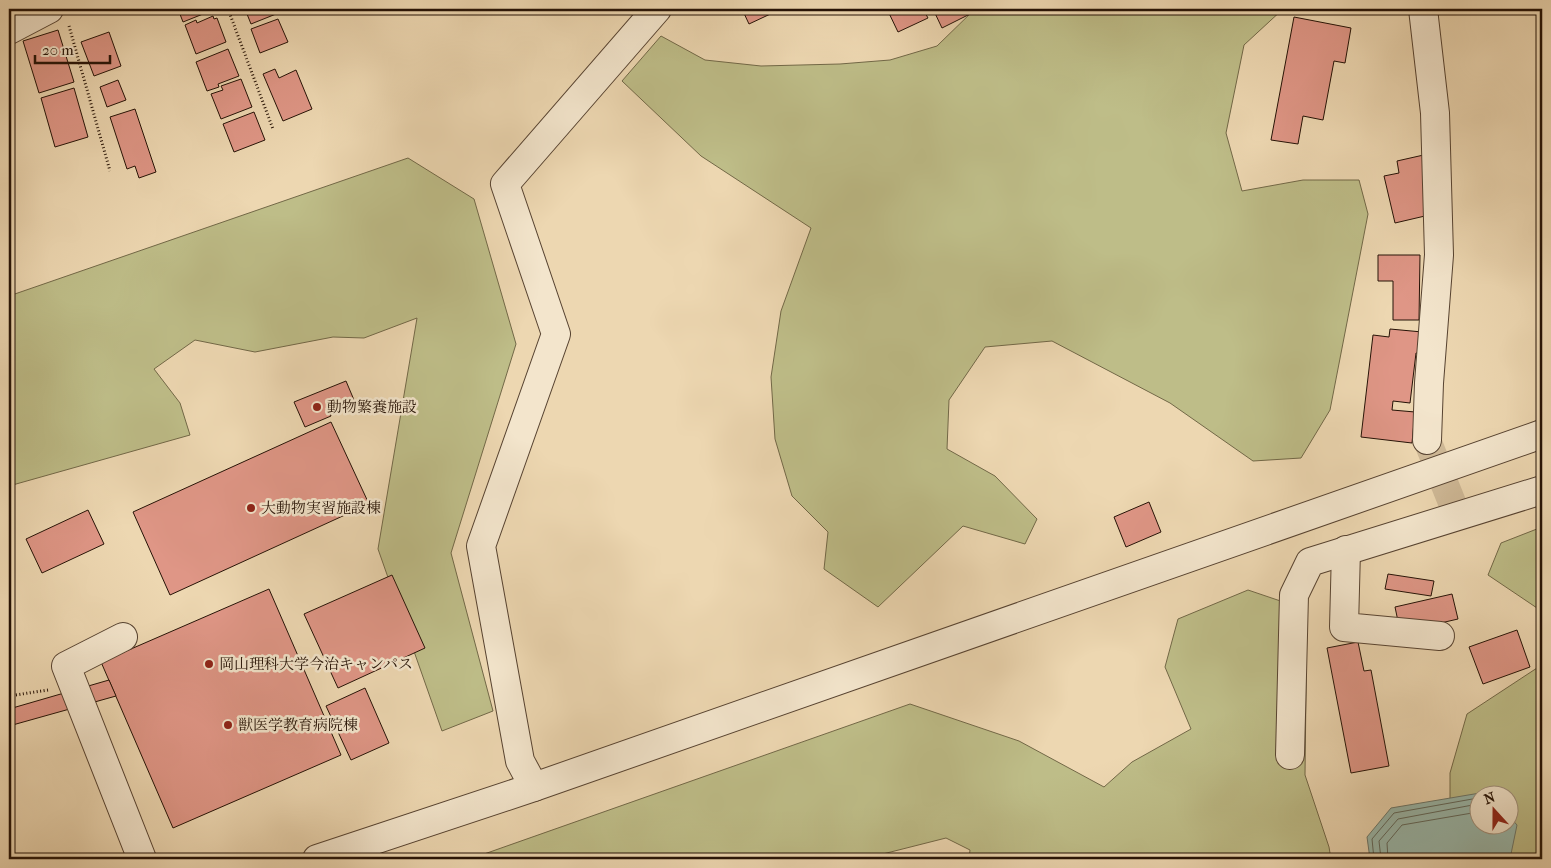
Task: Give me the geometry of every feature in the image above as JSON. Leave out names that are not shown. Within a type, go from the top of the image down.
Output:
[{"type":"street","points":[[534,787],[520,761],[481,546],[556,334],[505,184],[657,9]]},
{"type":"street","points":[[1423,9],[1435,113],[1439,255],[1429,383],[1428,440]]},
{"type":"street","points":[[9,30],[58,14]]},
{"type":"street","points":[[317,859],[534,787],[1542,434]]},
{"type":"street","points":[[1290,755],[1294,595],[1310,562],[1542,490]]},
{"type":"street","points":[[1346,550],[1344,627],[1440,636]]},
{"type":"street","points":[[123,637],[66,666],[142,859]]},
{"type":"path","points":[[228,9],[273,129]]},
{"type":"path","points":[[58,14],[110,170]]},
{"type":"path","points":[[9,696],[73,686]]},
{"type":"shaded area","points":[[975,9],[1283,9],[1244,45],[1226,133],[1242,191],[1303,180],[1359,180],[1368,214],[1330,410],[1301,458],[1253,461],[1170,403],[1052,341],[985,347],[949,400],[947,449],[995,476],[1037,519],[1025,544],[963,526],[878,607],[824,569],[828,532],[792,496],[775,439],[771,377],[781,311],[811,228],[701,156],[622,81],[661,36],[705,60],[761,66],[840,64],[890,60],[937,46]]},
{"type":"shaded area","points":[[408,158],[474,199],[516,344],[451,553],[493,711],[442,731],[378,549],[417,318],[364,338],[333,337],[255,352],[195,340],[154,369],[180,403],[190,435],[9,486],[9,296]]},
{"type":"shaded area","points":[[1542,527],[1542,859],[1450,859],[1450,773],[1467,714],[1537,668],[1537,608],[1488,575],[1501,543]]},
{"type":"shaded area","points":[[1248,590],[1307,610],[1305,775],[1329,847],[1331,859],[969,859],[970,850],[946,838],[863,859],[470,859],[910,704],[1019,741],[1104,787],[1132,762],[1191,729],[1165,667],[1178,619]]},
{"type":"water","points":[[1468,795],[1468,836],[1515,836],[1511,854],[1497,859],[1370,859],[1367,837],[1391,808]]},
{"type":"building","points":[[178,9],[212,9],[213,10],[183,22]]},
{"type":"building","points":[[245,9],[274,9],[276,14],[251,24]]},
{"type":"building","points":[[742,9],[781,9],[749,24]]},
{"type":"building","points":[[887,9],[923,9],[928,18],[898,32]]},
{"type":"building","points":[[933,9],[975,9],[976,11],[942,28]]},
{"type":"building","points":[[213,16],[214,19],[217,18],[226,42],[196,54],[185,25],[196,20],[197,23]]},
{"type":"building","points":[[1294,17],[1351,28],[1345,63],[1334,61],[1323,120],[1303,116],[1298,144],[1271,140]]},
{"type":"building","points":[[278,19],[288,42],[260,53],[251,29]]},
{"type":"building","points":[[58,30],[74,82],[39,93],[23,41]]},
{"type":"building","points":[[109,32],[121,66],[94,76],[81,42]]},
{"type":"building","points":[[228,49],[239,76],[218,84],[219,87],[207,91],[196,62]]},
{"type":"building","points":[[275,69],[279,78],[296,70],[312,109],[283,121],[263,74]]},
{"type":"building","points":[[241,79],[252,107],[221,119],[211,94],[223,90],[221,86]]},
{"type":"building","points":[[118,80],[126,100],[107,107],[100,87]]},
{"type":"building","points":[[74,88],[88,137],[55,147],[41,98]]},
{"type":"building","points":[[135,109],[156,172],[139,178],[135,166],[127,169],[110,117]]},
{"type":"building","points":[[254,112],[265,140],[234,152],[223,124]]},
{"type":"building","points":[[1428,154],[1442,212],[1395,223],[1384,176],[1399,173],[1397,161]]},
{"type":"building","points":[[1378,255],[1420,255],[1419,320],[1393,320],[1393,281],[1378,281]]},
{"type":"building","points":[[1390,329],[1433,333],[1431,354],[1416,353],[1410,403],[1393,401],[1392,410],[1415,412],[1412,443],[1361,437],[1373,335],[1389,337]]},
{"type":"building","name":"動物繁養施設","points":[[346,381],[354,400],[329,411],[331,416],[305,427],[294,402]]},
{"type":"building","name":"大動物実習施設棟","points":[[331,422],[369,504],[170,595],[133,512]]},
{"type":"building","points":[[1149,502],[1161,532],[1126,547],[1114,517]]},
{"type":"building","points":[[88,510],[104,544],[42,573],[26,539]]},
{"type":"building","points":[[1388,574],[1434,581],[1431,596],[1385,589]]},
{"type":"building","points":[[392,575],[425,648],[338,688],[304,614]]},
{"type":"building","name":"獣医学教育病院棟","points":[[269,589],[341,755],[173,828],[101,662]]},
{"type":"building","points":[[1452,594],[1458,619],[1419,628],[1399,626],[1395,607]]},
{"type":"building","points":[[1517,630],[1530,667],[1483,684],[1469,647]]},
{"type":"building","points":[[1358,642],[1364,671],[1371,670],[1389,766],[1351,773],[1327,648]]},
{"type":"building","points":[[109,680],[116,696],[9,726],[9,709]]},
{"type":"building","points":[[365,688],[389,743],[351,760],[326,706]]},
{"type":"tunnel","points":[[1427,440],[1457,515]]},
{"type":"place","name":"動物繁養施設","points":[[317,407]]},
{"type":"place","name":"大動物実習施設棟","points":[[251,508]]},
{"type":"place","name":"岡山理科大学今治キャンパス","points":[[209,664]]},
{"type":"place","name":"獣医学教育病院棟","points":[[228,725]]}]
